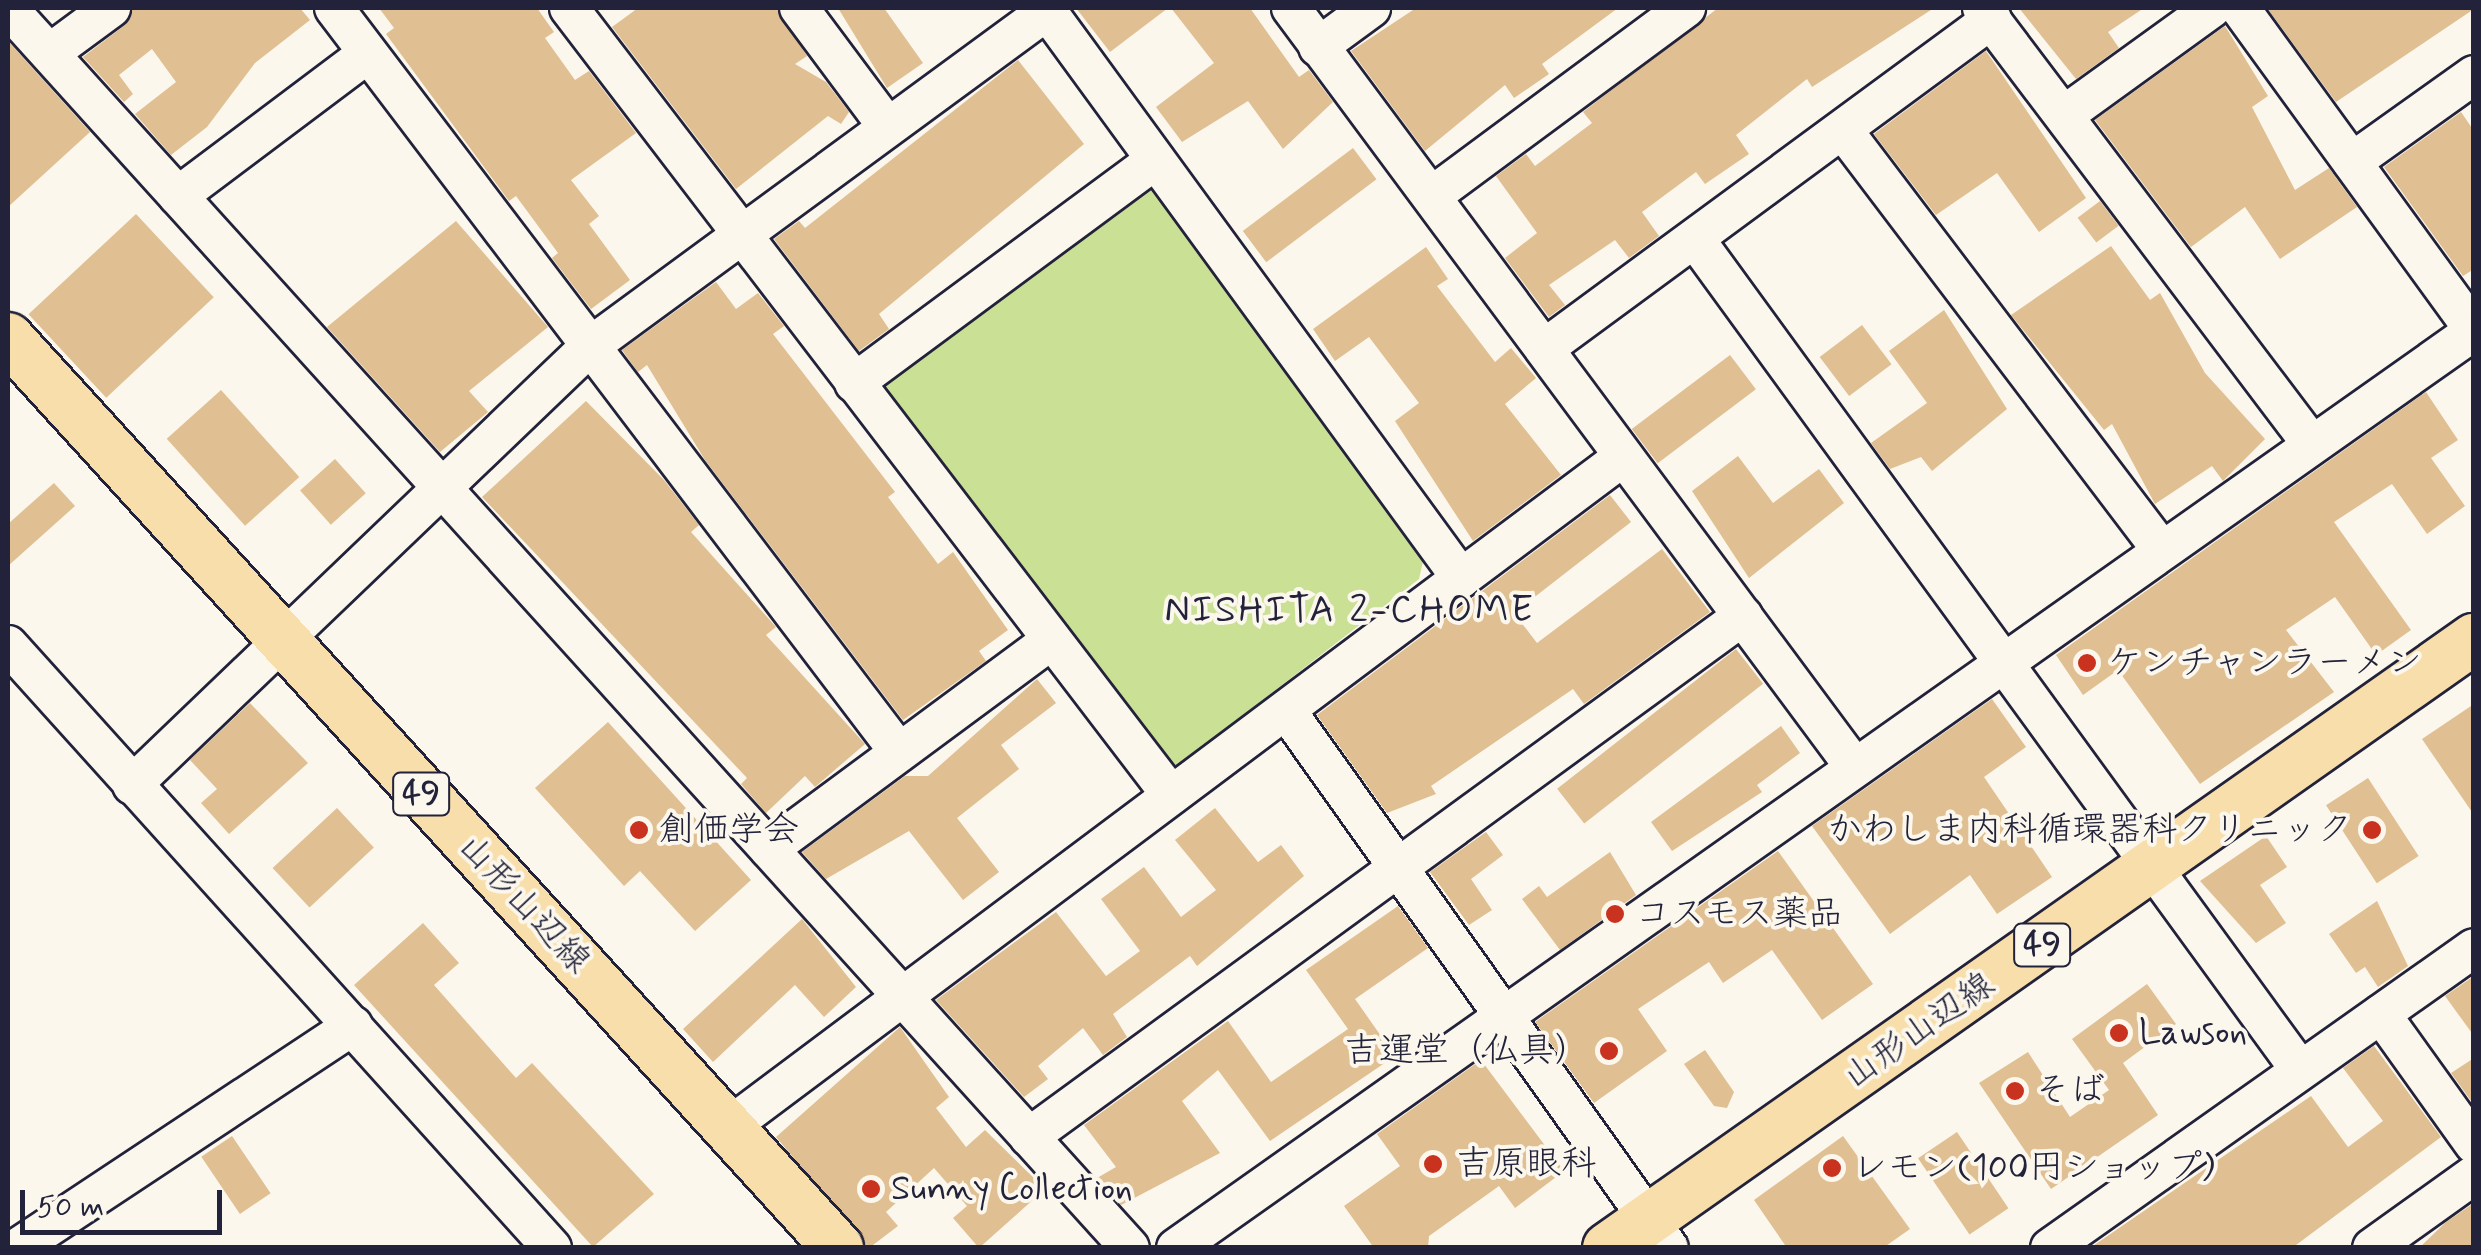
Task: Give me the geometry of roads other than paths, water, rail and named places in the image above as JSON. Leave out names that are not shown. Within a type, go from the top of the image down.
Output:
[{"type":"main road","name":"山形山辺線","points":[[8,338],[273,652],[792,1248]]},
{"type":"main road","name":"山形山辺線","points":[[8,378],[730,1126],[838,1248]]},
{"type":"main road","name":"山形山辺線","points":[[1608,1248],[1658,1238],[2161,876],[2474,639]]},
{"type":"main road","name":"山形山辺線","points":[[2161,876],[2474,667]]},
{"type":"street","points":[[8,8],[1130,1248]]},
{"type":"street","points":[[50,53],[110,8]]},
{"type":"street","points":[[334,8],[899,752]]},
{"type":"street","points":[[568,8],[1048,642],[1171,795]]},
{"type":"street","points":[[799,8],[887,126]]},
{"type":"street","points":[[132,785],[589,348],[738,233],[1048,8],[1461,578]]},
{"type":"street","points":[[1290,8],[1433,194],[1623,458],[1853,765]]},
{"type":"street","points":[[1318,47],[1371,8]]},
{"type":"street","points":[[1433,194],[1686,8]]},
{"type":"street","points":[[2068,113],[2212,8]]},
{"type":"street","points":[[1176,1248],[1853,765],[2474,330],[2240,8]]},
{"type":"street","points":[[1545,348],[1843,130],[1987,13],[2068,113],[2310,442]]},
{"type":"street","points":[[178,196],[367,54]]},
{"type":"street","points":[[2352,162],[2474,75]]},
{"type":"street","points":[[1843,130],[2160,548]]},
{"type":"street","points":[[854,383],[1155,160]]},
{"type":"street","points":[[1695,239],[2300,1070]]},
{"type":"street","points":[[730,1126],[1623,458]]},
{"type":"street","points":[[1029,1137],[1743,616]]},
{"type":"street","points":[[769,849],[1048,642]]},
{"type":"street","points":[[8,645],[552,1248]]},
{"type":"street","points":[[1286,710],[1658,1238]]},
{"type":"street","points":[[2050,1248],[2474,948]]},
{"type":"street","points":[[2380,1014],[2474,1144]]},
{"type":"street","points":[[17,1248],[352,1026]]},
{"type":"street","points":[[2372,1248],[2474,1175]]},
{"type":"place","name":"ケンチャンラーメン","points":[[2087,663]]},
{"type":"place","name":"創価学会","points":[[639,830]]},
{"type":"place","name":"かわしま内科循環器科クリニック","points":[[2372,830]]},
{"type":"place","name":"コスモス薬品","points":[[1615,914]]},
{"type":"place","name":"Lawson","points":[[2119,1033]]},
{"type":"place","name":"吉運堂（仏具）","points":[[1609,1051]]},
{"type":"place","name":"そば","points":[[2015,1091]]},
{"type":"place","name":"吉原眼科","points":[[1433,1164]]},
{"type":"place","name":"レモン(100円ショップ)","points":[[1832,1168]]},
{"type":"place","name":"Sunny Collection","points":[[871,1189]]},
{"type":"district","name":"NISHITA 2-CHOME","points":[[1350,611]]}]
